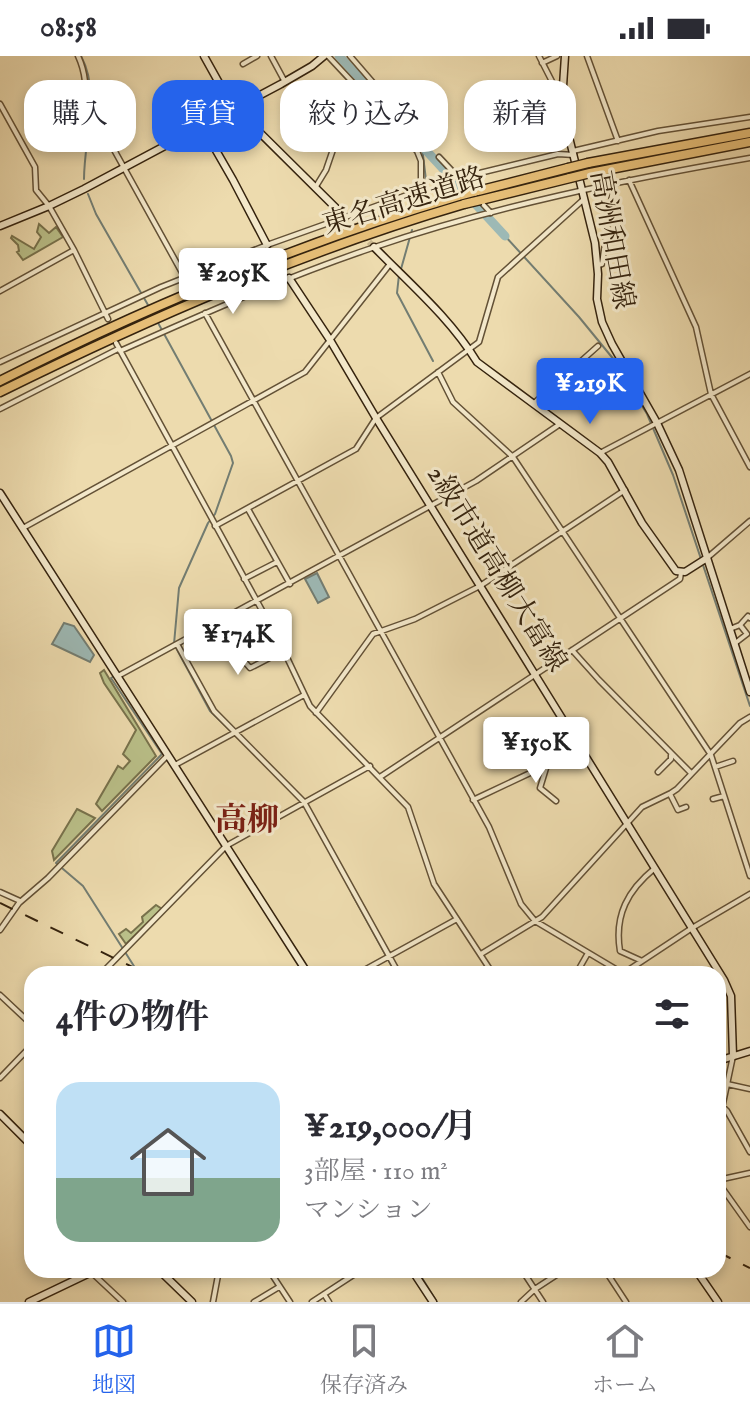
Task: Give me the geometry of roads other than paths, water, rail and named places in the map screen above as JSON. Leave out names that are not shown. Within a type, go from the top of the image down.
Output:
[{"type":"highway","name":"東名高速道路","points":[[0,381],[121,321],[224,277],[343,233],[676,145],[750,133]]},
{"type":"highway","name":"東名高速道路","points":[[0,392],[126,331],[228,287],[461,200],[481,200],[570,178],[589,168],[750,142]]},
{"type":"street","points":[[78,56],[84,71],[86,108],[92,110],[185,278]]},
{"type":"street","points":[[204,56],[217,80]]},
{"type":"street","points":[[243,64],[257,56]]},
{"type":"street","points":[[271,56],[284,80]]},
{"type":"street","points":[[288,80],[326,56],[351,80]]},
{"type":"street","points":[[350,56],[371,80]]},
{"type":"street","points":[[539,56],[551,80]]},
{"type":"street","points":[[542,63],[557,56]]},
{"type":"street","name":"高洲和田線","points":[[563,80],[565,56]]},
{"type":"street","points":[[587,56],[618,141]]},
{"type":"street","points":[[0,104],[35,167],[36,190],[49,206],[74,250],[108,319]]},
{"type":"street","points":[[459,178],[658,131],[750,117]]},
{"type":"street","points":[[264,137],[344,216]]},
{"type":"street","points":[[0,226],[49,206],[152,152]]},
{"type":"street","points":[[217,152],[267,245]]},
{"type":"street","points":[[315,188],[332,152]]},
{"type":"street","points":[[0,362],[185,278],[344,216],[421,190],[421,161],[417,152]]},
{"type":"street","name":"高洲和田線","points":[[574,153],[595,243],[597,299],[602,322],[679,470],[750,692]]},
{"type":"street","points":[[439,157],[490,213]]},
{"type":"street","points":[[0,409],[118,348],[374,247],[582,189],[750,158]]},
{"type":"street","points":[[629,180],[696,327],[711,394],[750,467]]},
{"type":"street","points":[[598,265],[602,264],[614,182]]},
{"type":"street","points":[[215,526],[356,449],[376,418],[479,342],[498,277],[585,198]]},
{"type":"street","points":[[374,247],[443,317],[477,362],[600,453],[625,490],[642,523],[676,571],[681,573]]},
{"type":"street","points":[[0,291],[74,250]]},
{"type":"street","points":[[23,528],[305,372],[390,264]]},
{"type":"street","name":"2級市道高柳大富線","points":[[289,278],[715,966]]},
{"type":"street","points":[[205,313],[489,827],[521,904],[535,921],[610,966]]},
{"type":"street","points":[[533,404],[598,346]]},
{"type":"street","points":[[118,348],[284,651],[304,695],[316,713],[408,807],[434,884],[488,966]]},
{"type":"street","points":[[438,372],[453,402],[513,457],[711,755],[750,876]]},
{"type":"street","points":[[600,453],[750,374]]},
{"type":"street","points":[[118,676],[476,481],[561,424]]},
{"type":"street","points":[[316,713],[373,634],[415,619],[480,586],[625,490]]},
{"type":"street","points":[[0,493],[303,966]]},
{"type":"street","points":[[248,508],[290,584]]},
{"type":"street","points":[[681,573],[707,558],[750,521]]},
{"type":"street","points":[[244,579],[277,562]]},
{"type":"street","points":[[380,777],[680,579],[681,573]]},
{"type":"street","points":[[730,629],[740,625],[749,615]]},
{"type":"street","points":[[218,623],[232,647],[250,668],[284,651]]},
{"type":"street","points":[[734,644],[749,636],[740,625]]},
{"type":"street","points":[[177,644],[214,711],[304,802],[395,966]]},
{"type":"street","points":[[572,650],[691,773]]},
{"type":"street","points":[[175,765],[304,695]]},
{"type":"street","points":[[481,954],[542,917],[642,807],[670,794],[740,723],[749,718]]},
{"type":"street","points":[[505,736],[534,721],[552,753]]},
{"type":"street","points":[[556,801],[540,788],[552,753],[574,735]]},
{"type":"street","points":[[658,772],[671,759],[671,753]]},
{"type":"street","points":[[0,930],[20,901],[48,878],[168,755]]},
{"type":"street","points":[[715,767],[733,761]]},
{"type":"street","points":[[473,800],[547,765]]},
{"type":"street","points":[[109,966],[226,846],[370,766]]},
{"type":"street","points":[[670,794],[678,810],[686,807]]},
{"type":"street","points":[[713,799],[724,796]]},
{"type":"street","points":[[642,961],[620,951],[619,926],[623,908],[634,886],[655,868]]},
{"type":"street","points":[[0,892],[20,901]]},
{"type":"street","points":[[635,966],[750,894]]},
{"type":"street","points":[[370,966],[457,919]]},
{"type":"street","points":[[581,966],[588,953]]},
{"type":"street","name":"2級市道高柳大富線","points":[[726,985],[731,996],[733,1056]]},
{"type":"street","points":[[0,995],[24,1018]]},
{"type":"street","points":[[726,1058],[750,1051]]},
{"type":"street","points":[[0,1078],[24,1053]]},
{"type":"street","points":[[726,1088],[733,1056]]},
{"type":"street","points":[[727,1084],[750,1089]]},
{"type":"street","points":[[726,1110],[750,1152]]},
{"type":"street","points":[[0,1114],[24,1138]]},
{"type":"street","points":[[726,1179],[750,1173]]},
{"type":"street","points":[[726,1192],[750,1227]]},
{"type":"street","points":[[29,1302],[79,1278]]},
{"type":"street","points":[[101,1278],[123,1302]]},
{"type":"street","points":[[167,1278],[192,1302]]},
{"type":"street","points":[[213,1302],[218,1278]]},
{"type":"street","points":[[274,1278],[290,1302]]},
{"type":"street","points":[[312,1302],[349,1278]]},
{"type":"street","points":[[417,1278],[433,1302]]},
{"type":"street","points":[[527,1278],[543,1302]]},
{"type":"street","points":[[521,1302],[552,1278]]},
{"type":"street","points":[[610,1278],[626,1302]]},
{"type":"street","points":[[702,1278],[718,1302]]},
{"type":"street","points":[[254,1302],[280,1286]]},
{"type":"street","points":[[324,1294],[329,1302]]},
{"type":"water","points":[[317,573],[329,597],[318,603],[305,579]]},
{"type":"water","points":[[64,623],[74,626],[94,655],[90,662],[52,644]]},
{"type":"waterway","points":[[81,56],[87,70],[91,101],[84,179]]},
{"type":"waterway","points":[[339,56],[505,236]]},
{"type":"waterway","points":[[421,201],[426,180],[423,152]]},
{"type":"waterway","points":[[88,194],[96,214],[148,305]]},
{"type":"waterway","points":[[401,269],[412,230]]},
{"type":"waterway","points":[[505,236],[615,361],[647,414],[673,475],[750,706]]},
{"type":"waterway","points":[[399,275],[397,293],[433,361]]},
{"type":"waterway","points":[[157,321],[233,463],[215,514],[179,588],[174,644],[210,711],[238,738]]},
{"type":"waterway","points":[[116,675],[111,678],[162,754],[56,863],[83,886],[134,966]]},
{"type":"waterway","points":[[352,894],[392,966]]},
{"type":"waterway","points":[[422,1278],[437,1302]]},
{"type":"tunnel","points":[[344,216],[374,247]]},
{"type":"tunnel","points":[[267,245],[289,278]]},
{"type":"railway","points":[[0,903],[130,966]]},
{"type":"railway","points":[[726,1256],[750,1268]]},
{"type":"district","name":"高柳","points":[[247,821]]}]
